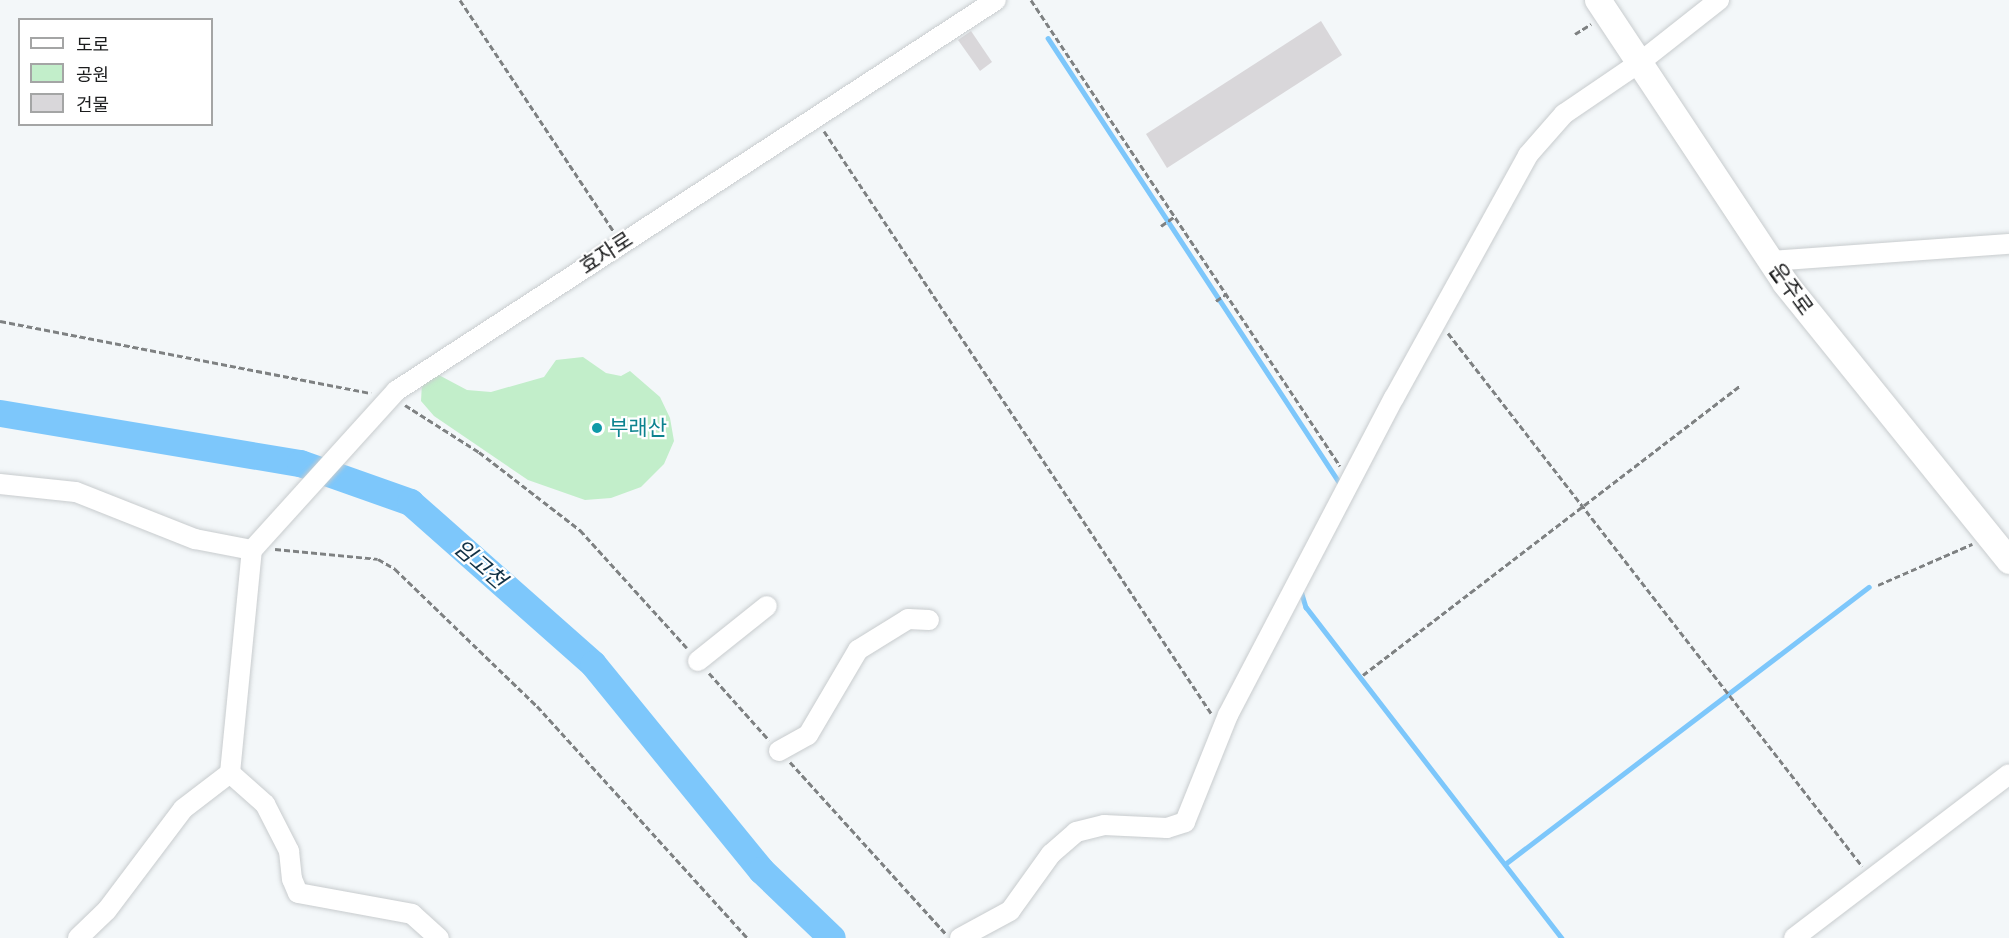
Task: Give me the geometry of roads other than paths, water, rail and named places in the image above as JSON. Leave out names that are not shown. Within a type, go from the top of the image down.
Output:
[{"type":"main road","name":"운주로","points":[[1598,0],[1770,261],[1843,358],[2009,561]]},
{"type":"street","name":"효자로","points":[[261,543],[385,402],[621,243],[996,0]]},
{"type":"street","points":[[960,938],[1010,911],[1051,854],[1076,832],[1097,825],[1156,829],[1185,822],[1221,729],[1434,324],[1544,134],[1564,114],[1639,63],[1719,0]]},
{"type":"street","points":[[1770,261],[2009,243]]},
{"type":"street","points":[[0,484],[76,492],[195,539],[261,543],[230,773],[183,809],[107,910],[78,938]]},
{"type":"street","points":[[698,661],[767,606]]},
{"type":"street","points":[[779,751],[808,735],[858,650],[908,619],[929,620]]},
{"type":"street","points":[[230,773],[265,804],[289,850],[292,879],[298,893],[412,914],[439,938]]},
{"type":"street","points":[[1794,938],[2009,774]]},
{"type":"waterway","points":[[1048,38],[1341,485]]},
{"type":"waterway","name":"임고천","points":[[0,413],[300,463],[410,502],[593,664],[761,870],[832,938]]},
{"type":"waterway","points":[[1505,864],[1868,587]]},
{"type":"waterway","points":[[1301,591],[1306,607],[1562,938]]},
{"type":"place","name":"부래산","points":[[597,428]]}]
